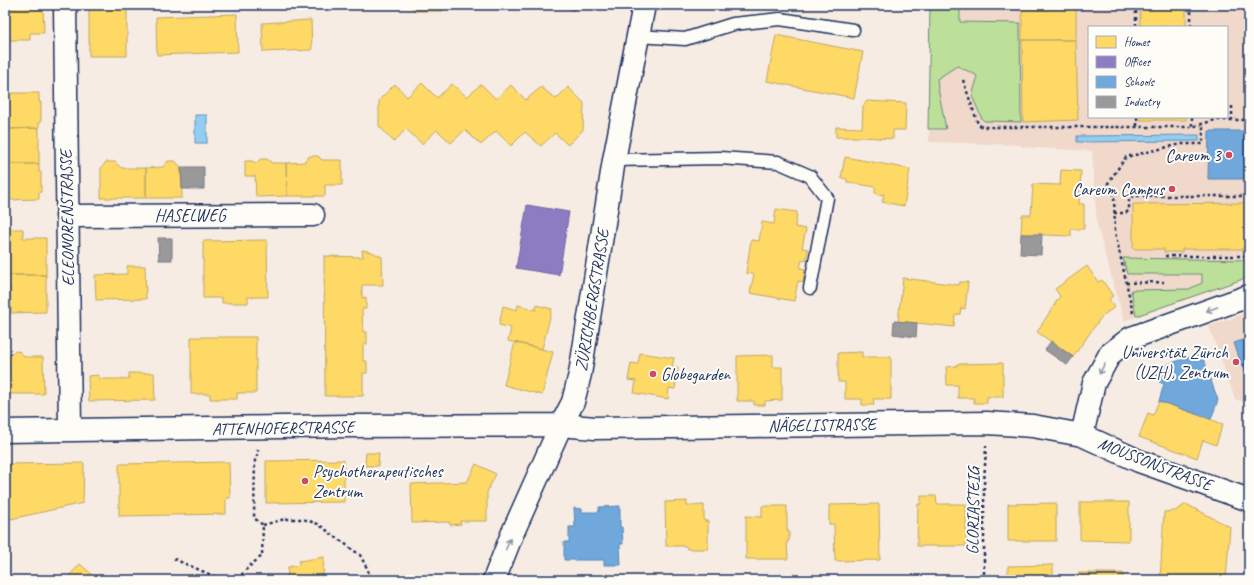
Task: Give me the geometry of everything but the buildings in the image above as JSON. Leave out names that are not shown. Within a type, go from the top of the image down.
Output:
[{"type":"street","name":"ELEONORENSTRASSE","points":[[65,5],[70,430]]},
{"type":"street","name":"ZÜRICHBERGSTRASSE","points":[[494,580],[513,532],[573,402],[580,374],[614,160],[644,5]]},
{"type":"street","name":"HASELWEG","points":[[68,216],[313,215]]},
{"type":"street","name":"MOUSSONSTRASSE","points":[[1249,296],[1130,338],[1110,354],[1094,383],[1082,435],[1139,461],[1249,500]]},
{"type":"street","name":"NÄGELISTRASSE","points":[[561,426],[595,428],[987,423],[1033,426],[1082,435]]},
{"type":"street","name":"ATTENHOFERSTRASSE","points":[[5,431],[349,426],[561,426]]},
{"type":"lane","points":[[637,36],[685,39],[733,24],[780,19],[854,30]]},
{"type":"lane","points":[[614,160],[720,158],[778,162],[810,176],[827,198],[810,288]]},
{"type":"path","points":[[1136,5],[1136,26]]},
{"type":"path","points":[[1191,5],[1191,26]]},
{"type":"path","points":[[963,80],[978,124],[982,127],[1192,127],[1215,120],[1249,120]]},
{"type":"path","points":[[1232,106],[1232,120]]},
{"type":"path","points":[[1137,118],[1137,128]]},
{"type":"path","points":[[1192,118],[1192,127]]},
{"type":"path","points":[[1133,313],[1115,232],[1114,196],[1108,183],[1126,156],[1181,144],[1203,144],[1203,124]]},
{"type":"path","points":[[1114,213],[1126,213],[1129,210],[1128,199],[1133,196],[1249,196]]},
{"type":"path","points":[[1165,256],[1249,256]]},
{"type":"path","points":[[1126,283],[1164,282]]},
{"type":"path","points":[[258,443],[258,454],[255,459],[254,518],[263,525]]},
{"type":"path","name":"GLORIASTEIG","points":[[984,580],[984,485],[986,443]]},
{"type":"path","points":[[263,525],[285,519],[303,519],[318,524],[360,555],[368,570],[370,580]]},
{"type":"path","points":[[238,580],[253,563],[262,556],[263,525]]},
{"type":"path","points":[[174,559],[223,580]]},
{"type":"shaded area","name":"Careum Campus","points":[[930,5],[1249,5],[1249,277],[1124,321],[1097,226],[1092,151],[1021,147],[1021,145],[929,142]]},
{"type":"shaded area","name":"Universität Zürich (UZH), Zentrum","points":[[1249,312],[1249,404],[1235,399],[1209,326]]},
{"type":"green space","points":[[930,5],[1019,5],[1019,7],[960,7],[960,22],[1020,23],[1021,122],[984,121],[972,96],[977,79],[976,75],[957,66],[937,79],[946,129],[928,129]]},
{"type":"green space","points":[[1123,258],[1249,260],[1249,277],[1136,316],[1131,290],[1189,289],[1202,283],[1202,274],[1127,274]]},
{"type":"water","points":[[195,115],[207,115],[207,143],[195,143]]},
{"type":"water","points":[[1199,135],[1199,141],[1077,142],[1077,136]]},
{"type":"place","name":"Careum 3","points":[[1229,155]]},
{"type":"place","name":"Careum Campus","points":[[1172,189]]},
{"type":"place","name":"Universität Zürich (UZH), Zentrum","points":[[1236,362]]},
{"type":"place","name":"Globegarden","points":[[653,374]]},
{"type":"place","name":"Psychotherapeutisches Zentrum","points":[[305,481]]}]
